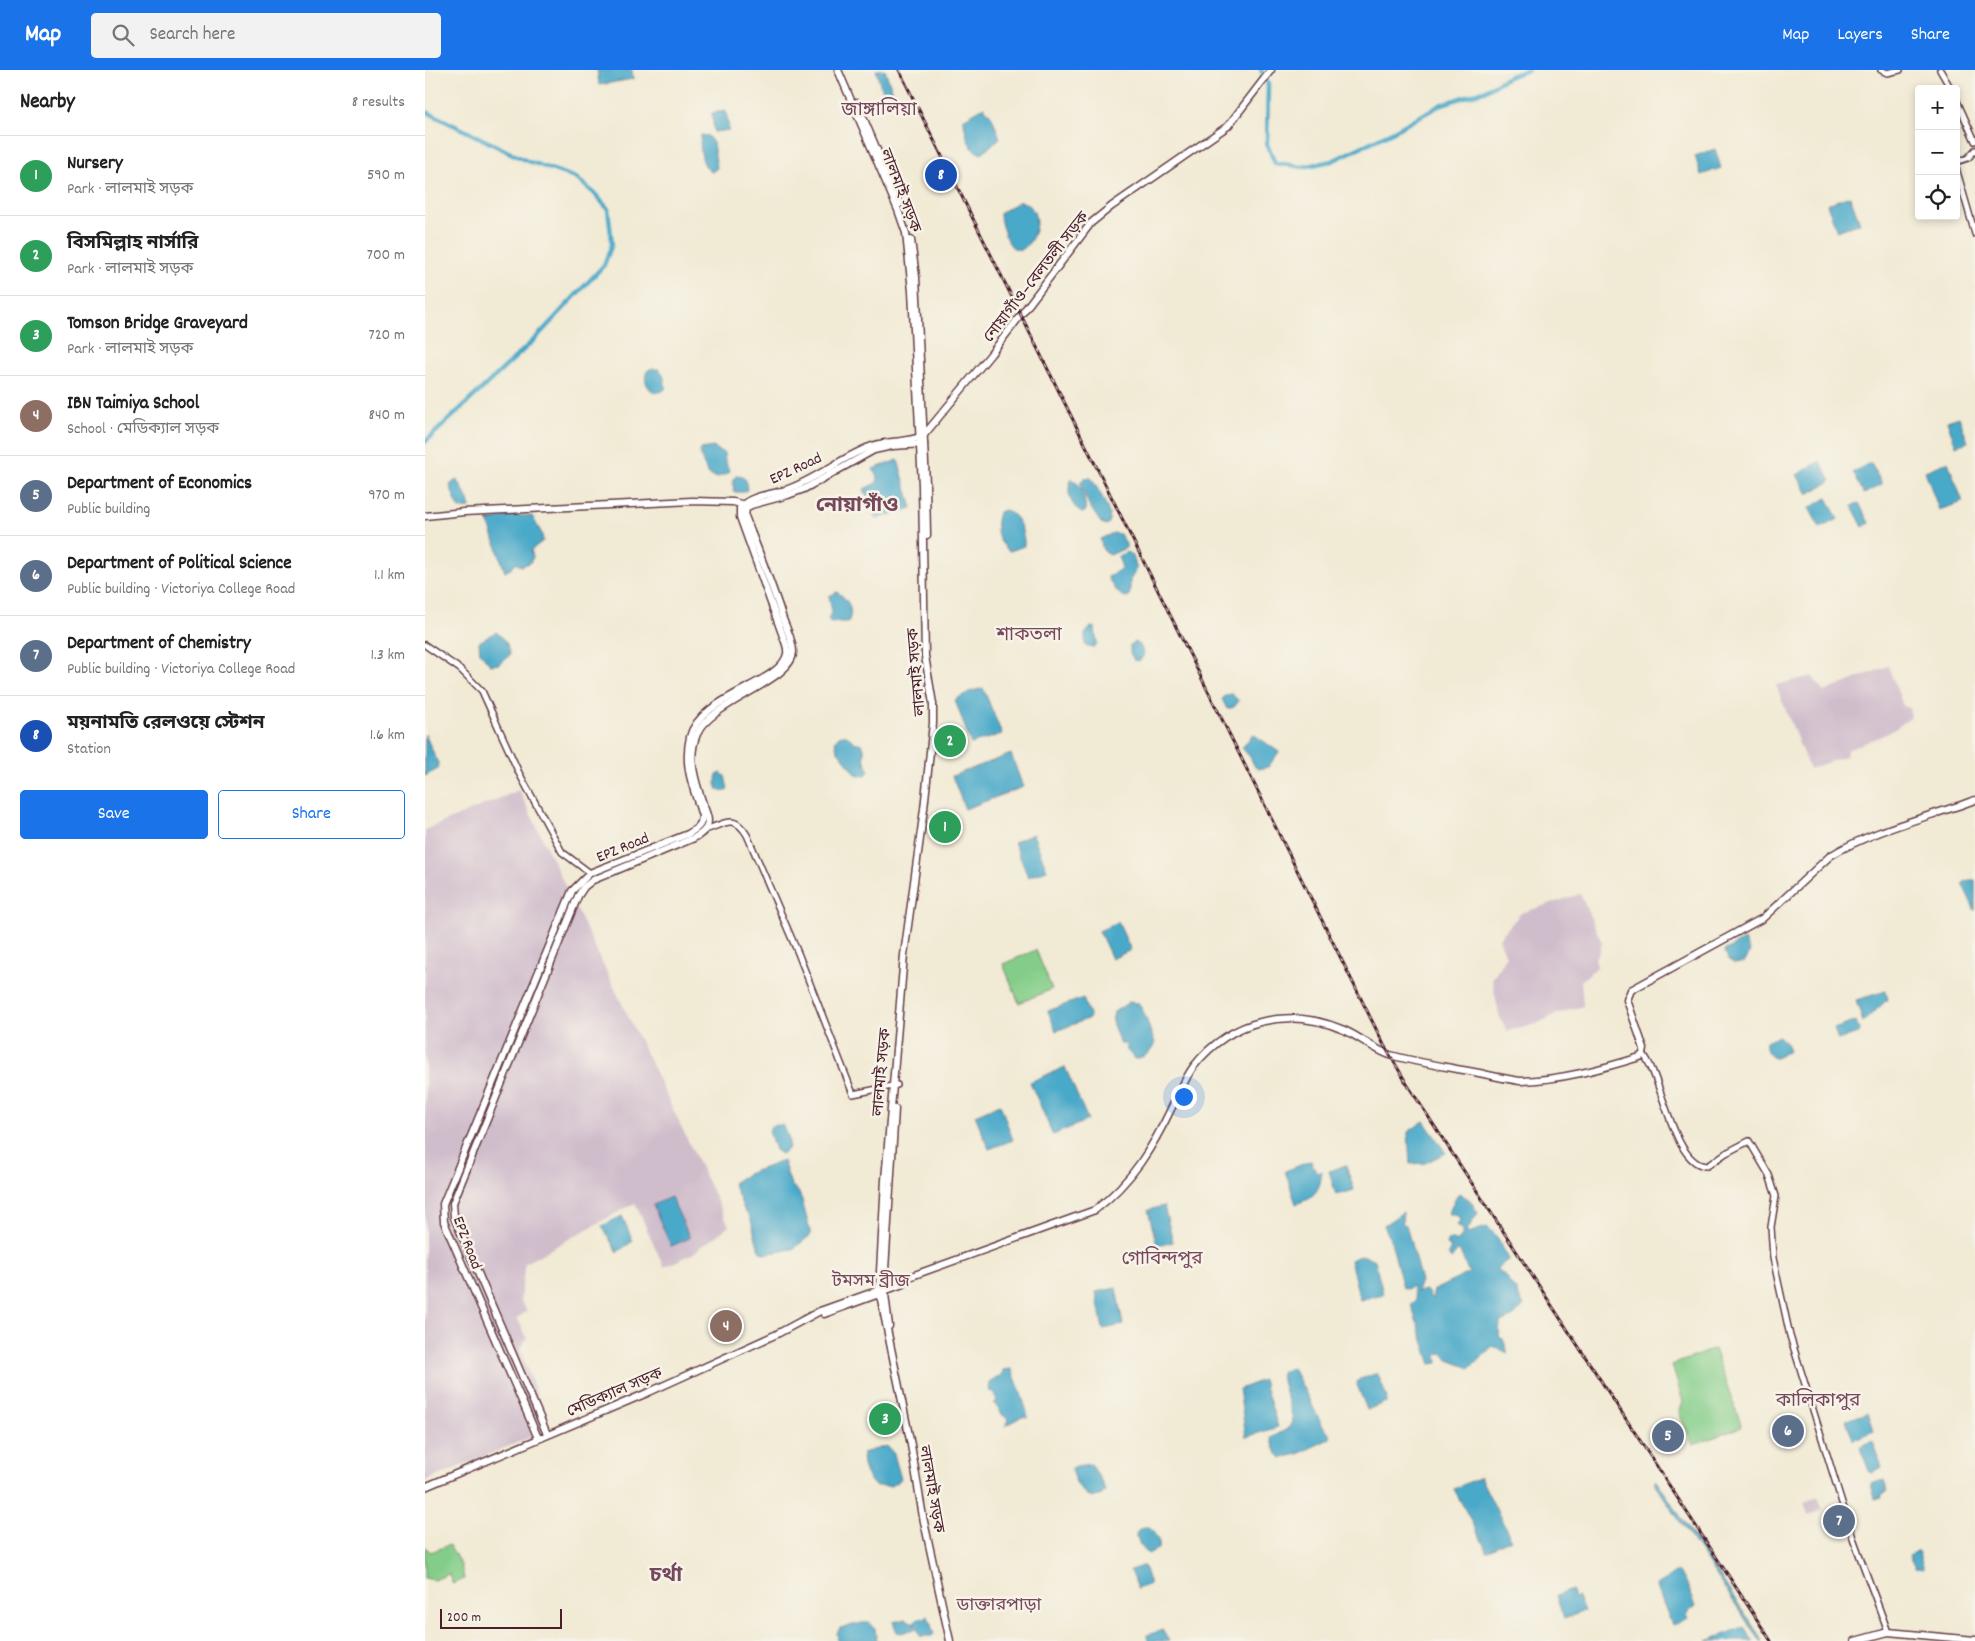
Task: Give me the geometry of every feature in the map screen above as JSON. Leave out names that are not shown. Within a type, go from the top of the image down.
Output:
[{"type":"main road","name":"লালমাই সড়ক","points":[[838,70],[910,232],[916,277],[929,656],[937,711],[931,792],[914,888],[910,926],[895,1086],[882,1290],[923,1517],[950,1641]]},
{"type":"main road","name":"লালমাই সড়ক","points":[[843,70],[900,210]]},
{"type":"main road","name":"নোয়াগাঁও–বেলতলী সড়ক","points":[[922,441],[1091,224],[1112,206],[1228,126],[1271,70]]},
{"type":"main road","name":"EPZ Road","points":[[547,1434],[457,1227],[453,1217],[453,1203],[578,896],[593,880],[694,838],[705,830],[707,814],[693,770],[692,755],[697,733],[710,716],[777,674],[790,662],[792,644],[740,517],[740,508],[745,506],[750,500],[787,490],[891,441],[922,441]]},
{"type":"main road","points":[[425,516],[692,501],[733,502],[745,506]]},
{"type":"main road","name":"EPZ Road","points":[[538,1438],[444,1222],[443,1204],[572,891],[589,873],[689,834],[697,829],[702,822],[689,774],[688,750],[694,728],[705,713],[775,670],[785,659],[787,653],[785,639],[770,588]]},
{"type":"main road","points":[[1643,1054],[1644,1049],[1627,1000],[1631,990],[1763,918],[1830,856],[1871,836],[1975,800]]},
{"type":"main road","name":"মেডিক্যাল সড়ক","points":[[425,1487],[647,1393],[811,1317],[820,1311],[850,1302],[1095,1210],[1117,1192],[1151,1148],[1195,1065],[1224,1038],[1271,1018],[1302,1018],[1346,1031],[1368,1045],[1389,1054],[1425,1063],[1520,1081],[1536,1081],[1587,1071],[1640,1058],[1643,1054]]},
{"type":"main road","points":[[1855,1641],[1888,1632],[1975,1640]]},
{"type":"street","points":[[1881,70],[1887,73],[1900,70]]},
{"type":"street","points":[[1940,70],[1949,85]]},
{"type":"street","points":[[1960,108],[1975,141]]},
{"type":"street","points":[[1960,161],[1968,158],[1975,150]]},
{"type":"street","points":[[1958,175],[1975,234]]},
{"type":"street","points":[[425,645],[460,669],[482,691],[519,773],[562,852],[589,873]]},
{"type":"street","points":[[705,830],[732,821],[737,822],[747,835],[798,953],[853,1094],[895,1086]]},
{"type":"street","points":[[1643,1054],[1676,1136],[1691,1158],[1704,1167],[1749,1141],[1769,1175],[1776,1196],[1771,1227],[1773,1258],[1785,1316],[1853,1538],[1888,1632]]},
{"type":"shaded area","points":[[1888,666],[1903,706],[1909,708],[1910,718],[1889,733],[1847,750],[1846,756],[1809,769],[1776,685],[1812,676],[1824,692]]},
{"type":"shaded area","points":[[519,790],[729,1226],[692,1254],[664,1267],[635,1203],[525,1263],[520,1300],[527,1311],[517,1318],[527,1338],[520,1350],[550,1429],[425,1481],[425,830]]},
{"type":"shaded area","points":[[1580,894],[1602,943],[1599,953],[1595,958],[1597,967],[1581,981],[1583,1006],[1559,1013],[1536,1024],[1507,1031],[1499,1015],[1492,979],[1506,956],[1499,938],[1521,913]]},
{"type":"shaded area","points":[[1818,1497],[1823,1510],[1808,1515],[1804,1502]]},
{"type":"green space","points":[[1036,950],[1052,989],[1019,1003],[1003,964]]},
{"type":"green space","points":[[1714,1349],[1742,1427],[1693,1445],[1679,1413],[1683,1402],[1672,1365]]},
{"type":"green space","points":[[449,1545],[461,1565],[464,1579],[453,1584],[449,1574],[434,1580],[425,1578],[425,1547],[431,1552]]},
{"type":"water","points":[[597,70],[632,70],[633,79],[599,85]]},
{"type":"water","points":[[876,70],[885,70],[896,101],[889,104]]},
{"type":"water","points":[[984,107],[992,117],[1000,138],[981,154],[972,148],[966,135],[963,119]]},
{"type":"water","points":[[726,111],[729,130],[714,132],[712,113]]},
{"type":"water","points":[[701,135],[708,136],[713,143],[717,168],[712,172],[708,170],[703,161],[700,144]]},
{"type":"water","points":[[1715,149],[1721,168],[1701,175],[1695,156]]},
{"type":"water","points":[[1850,196],[1860,223],[1837,231],[1827,204]]},
{"type":"water","points":[[1020,201],[1030,207],[1035,216],[1036,227],[1033,237],[1027,245],[1020,249],[1013,248],[1007,239],[1000,213]]},
{"type":"water","points":[[650,369],[659,369],[663,374],[666,388],[663,391],[654,393],[648,386],[645,377]]},
{"type":"water","points":[[1959,417],[1968,442],[1956,446],[1947,421]]},
{"type":"water","points":[[713,447],[724,453],[730,472],[722,476],[717,477],[709,474],[699,452],[701,449]]},
{"type":"water","points":[[898,460],[912,508],[876,519],[864,489],[878,480],[873,469]]},
{"type":"water","points":[[1820,461],[1831,481],[1808,494],[1797,475]]},
{"type":"water","points":[[1948,462],[1963,502],[1939,510],[1925,471]]},
{"type":"water","points":[[1871,463],[1882,484],[1864,494],[1853,472]]},
{"type":"water","points":[[736,476],[741,476],[746,480],[747,490],[734,492],[733,480]]},
{"type":"water","points":[[1084,478],[1091,478],[1104,500],[1110,519],[1106,525],[1101,523],[1089,505],[1080,484]]},
{"type":"water","points":[[1072,479],[1083,494],[1085,512],[1082,513],[1078,510],[1070,498],[1069,488]]},
{"type":"water","points":[[456,480],[459,482],[468,500],[470,508],[460,509],[455,500],[450,485]]},
{"type":"water","points":[[1827,498],[1838,519],[1820,528],[1809,508]]},
{"type":"water","points":[[1859,503],[1869,523],[1863,527],[1852,506]]},
{"type":"water","points":[[1004,510],[1017,519],[1023,535],[1024,546],[1010,551],[999,539],[997,529],[999,512]]},
{"type":"water","points":[[512,515],[532,516],[542,534],[543,541],[531,550],[533,557],[530,563],[521,566],[515,563],[512,568],[505,572],[488,521]]},
{"type":"water","points":[[1113,533],[1120,534],[1126,544],[1126,548],[1110,555],[1103,550],[1100,539]]},
{"type":"water","points":[[1127,552],[1133,556],[1137,569],[1130,580],[1130,593],[1128,597],[1125,597],[1114,588],[1108,577],[1122,568],[1118,556]]},
{"type":"water","points":[[837,592],[849,605],[851,613],[848,622],[830,622],[828,618],[832,612],[829,596]]},
{"type":"water","points":[[1091,627],[1095,628],[1097,643],[1094,647],[1087,647],[1085,645],[1085,634]]},
{"type":"water","points":[[496,632],[506,642],[510,655],[499,664],[490,665],[480,652],[479,642]]},
{"type":"water","points":[[1135,642],[1140,645],[1144,654],[1140,661],[1134,660],[1130,653],[1130,645]]},
{"type":"water","points":[[983,688],[1002,734],[971,744],[955,700],[969,692]]},
{"type":"water","points":[[1232,694],[1239,701],[1234,707],[1227,709],[1222,699],[1226,695]]},
{"type":"water","points":[[425,734],[438,763],[438,769],[425,776]]},
{"type":"water","points":[[1253,734],[1279,752],[1268,767],[1259,769],[1255,767],[1250,757],[1242,748]]},
{"type":"water","points":[[847,735],[854,742],[862,744],[864,758],[869,771],[866,775],[860,776],[856,774],[837,750],[835,741],[839,736]]},
{"type":"water","points":[[1011,754],[1023,787],[965,809],[952,776]]},
{"type":"water","points":[[721,773],[725,776],[728,789],[723,791],[718,790],[716,784],[717,775]]},
{"type":"water","points":[[1033,834],[1047,870],[1028,877],[1014,842]]},
{"type":"water","points":[[1975,880],[1975,911],[1963,885],[1963,883]]},
{"type":"water","points":[[1118,922],[1131,950],[1112,959],[1099,931]]},
{"type":"water","points":[[1744,940],[1750,952],[1745,962],[1735,964],[1729,960],[1724,951]]},
{"type":"water","points":[[1886,991],[1888,999],[1863,1022],[1856,1000]]},
{"type":"water","points":[[1083,998],[1090,1018],[1056,1031],[1048,1011]]},
{"type":"water","points":[[1129,1002],[1138,1003],[1142,1008],[1155,1042],[1148,1053],[1135,1059],[1125,1048],[1127,1044],[1120,1044],[1112,1022],[1114,1012]]},
{"type":"water","points":[[1856,1021],[1860,1032],[1838,1040],[1834,1029]]},
{"type":"water","points":[[1779,1036],[1782,1041],[1785,1040],[1789,1051],[1774,1058],[1767,1051],[1766,1042]]},
{"type":"water","points":[[1065,1067],[1088,1120],[1053,1135],[1030,1082]]},
{"type":"water","points":[[1000,1104],[1013,1140],[989,1149],[975,1115]]},
{"type":"water","points":[[1424,1121],[1446,1153],[1425,1163],[1410,1164],[1408,1132]]},
{"type":"water","points":[[782,1125],[789,1140],[789,1146],[781,1154],[775,1150],[769,1131],[771,1126]]},
{"type":"water","points":[[783,1161],[791,1185],[798,1191],[802,1200],[811,1235],[793,1249],[764,1254],[759,1250],[750,1217],[745,1212],[733,1183],[747,1174]]},
{"type":"water","points":[[1311,1161],[1317,1173],[1322,1171],[1320,1184],[1312,1196],[1296,1204],[1285,1171]]},
{"type":"water","points":[[1346,1165],[1354,1190],[1336,1195],[1329,1171]]},
{"type":"water","points":[[1459,1193],[1470,1200],[1478,1213],[1467,1230],[1468,1233],[1487,1227],[1495,1234],[1509,1259],[1496,1269],[1517,1290],[1517,1294],[1524,1305],[1514,1316],[1500,1322],[1499,1337],[1503,1339],[1508,1353],[1493,1346],[1470,1368],[1448,1360],[1443,1353],[1437,1354],[1438,1363],[1431,1364],[1411,1305],[1416,1300],[1412,1286],[1407,1289],[1403,1288],[1391,1241],[1384,1225],[1403,1212],[1402,1223],[1406,1225],[1421,1281],[1417,1292],[1426,1290],[1432,1299],[1434,1290],[1469,1273],[1459,1249],[1451,1259],[1448,1254],[1451,1248],[1446,1245],[1448,1240],[1452,1239],[1456,1242],[1460,1239],[1464,1231],[1457,1225],[1461,1219],[1456,1215],[1450,1214],[1449,1210]]},
{"type":"water","points":[[671,1197],[690,1238],[671,1246],[653,1205]]},
{"type":"water","points":[[1164,1206],[1173,1242],[1157,1246],[1148,1210]]},
{"type":"water","points":[[622,1216],[633,1241],[617,1252],[602,1226]]},
{"type":"water","points":[[1362,1255],[1375,1260],[1383,1294],[1360,1300],[1350,1260]]},
{"type":"water","points":[[1116,1288],[1123,1325],[1103,1329],[1096,1292]]},
{"type":"water","points":[[1291,1368],[1294,1370],[1322,1425],[1331,1436],[1329,1439],[1298,1454],[1281,1458],[1277,1454],[1271,1438],[1287,1429],[1293,1422],[1282,1377],[1282,1372]]},
{"type":"water","points":[[1011,1369],[1028,1417],[1022,1417],[1005,1426],[1009,1420],[999,1412],[999,1408],[994,1404],[997,1400],[993,1392],[989,1391],[990,1381],[1002,1375],[1003,1370]]},
{"type":"water","points":[[1378,1374],[1387,1398],[1386,1402],[1367,1410],[1356,1382]]},
{"type":"water","points":[[1263,1380],[1278,1427],[1246,1437],[1239,1389]]},
{"type":"water","points":[[1868,1413],[1874,1431],[1853,1440],[1846,1420]]},
{"type":"water","points":[[1873,1442],[1882,1467],[1872,1473],[1869,1471],[1860,1447]]},
{"type":"water","points":[[887,1446],[894,1454],[901,1479],[891,1486],[875,1486],[865,1471],[862,1462],[863,1453]]},
{"type":"water","points":[[1091,1464],[1105,1491],[1102,1495],[1092,1498],[1079,1486],[1071,1469],[1076,1466]]},
{"type":"water","points":[[1480,1477],[1511,1539],[1487,1551],[1454,1489]]},
{"type":"water","points":[[1884,1480],[1888,1491],[1882,1494],[1882,1497],[1875,1499],[1871,1484]]},
{"type":"water","points":[[1655,1481],[1657,1481],[1763,1641],[1760,1641],[1655,1484]]},
{"type":"water","points":[[1144,1527],[1149,1527],[1159,1543],[1159,1548],[1148,1554],[1140,1545],[1136,1534]]},
{"type":"water","points":[[1918,1551],[1924,1569],[1915,1568],[1909,1556]]},
{"type":"water","points":[[1144,1566],[1150,1584],[1137,1589],[1130,1570]]},
{"type":"water","points":[[1678,1571],[1685,1580],[1696,1606],[1686,1614],[1688,1618],[1672,1625],[1656,1585]]},
{"type":"water","points":[[1572,1590],[1575,1598],[1578,1597],[1584,1611],[1564,1619],[1556,1596]]},
{"type":"water","points":[[928,1616],[934,1634],[932,1636],[920,1636],[914,1621]]},
{"type":"water","points":[[906,1619],[914,1623],[915,1629],[901,1633],[897,1632],[893,1622]]},
{"type":"water","points":[[869,1623],[875,1629],[877,1641],[838,1641],[837,1633],[840,1628]]},
{"type":"water","points":[[1744,1627],[1753,1641],[1707,1641]]},
{"type":"water","points":[[1163,1630],[1169,1641],[1148,1641],[1147,1635]]},
{"type":"waterway","points":[[1261,70],[1268,84],[1267,144],[1275,163],[1303,167],[1332,161],[1394,131],[1442,104],[1484,91],[1510,76],[1528,70]]},
{"type":"waterway","points":[[425,111],[525,160],[576,178],[594,193],[608,209],[612,244],[604,265],[535,339],[425,442]]},
{"type":"railway","points":[[899,70],[1384,1045],[1407,1084],[1771,1641]]},
{"type":"place","name":"ময়নামতি রেলওয়ে স্টেশন","points":[[941,175]]},
{"type":"place","name":"বিসমিল্লাহ নার্সারি","points":[[950,741]]},
{"type":"place","name":"Nursery","points":[[945,827]]},
{"type":"place","name":"IBN Taimiya School","points":[[726,1326]]},
{"type":"place","name":"Tomson Bridge Graveyard","points":[[885,1419]]},
{"type":"place","name":"Department of Political Science","points":[[1788,1431]]},
{"type":"place","name":"Department of Economics","points":[[1668,1436]]},
{"type":"place","name":"Department of Chemistry","points":[[1839,1521]]},
{"type":"district","name":"জাঙ্গালিয়া","points":[[879,108]]},
{"type":"district","name":"নোয়াগাঁও","points":[[857,504]]},
{"type":"district","name":"শাকতলা","points":[[1029,633]]},
{"type":"district","name":"গোবিন্দপুর","points":[[1162,1257]]},
{"type":"district","name":"টমসম ব্রীজ","points":[[871,1280]]},
{"type":"district","name":"কালিকাপুর","points":[[1818,1399]]},
{"type":"district","name":"চর্থা","points":[[666,1574]]},
{"type":"district","name":"ডাক্তারপাড়া","points":[[999,1604]]}]
